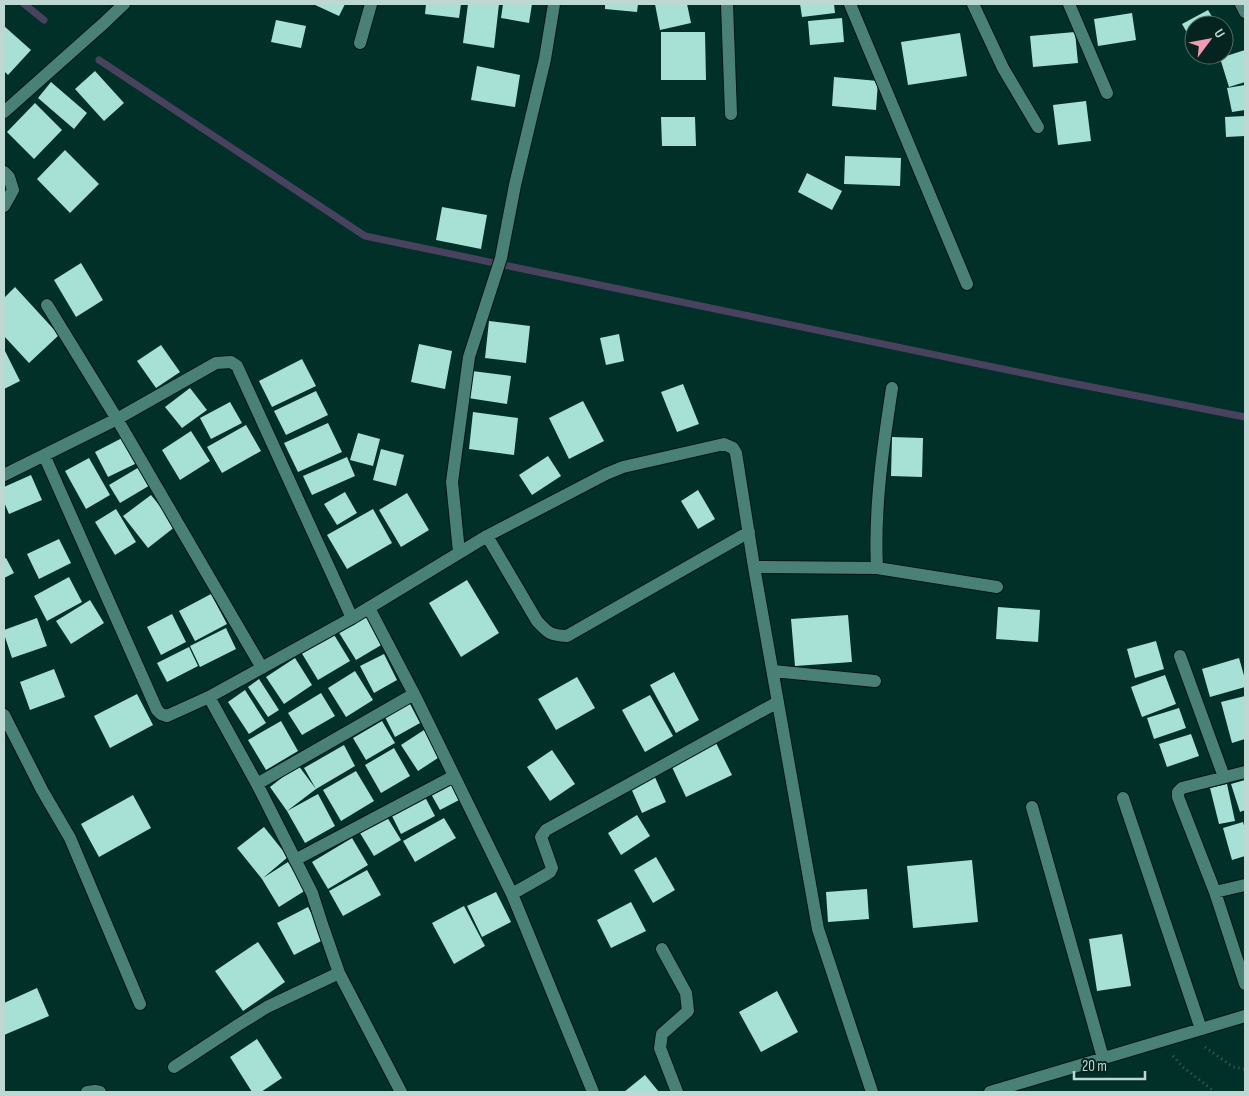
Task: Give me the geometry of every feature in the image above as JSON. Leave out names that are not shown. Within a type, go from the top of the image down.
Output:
[{"type":"street","points":[[4,112],[124,4]]},
{"type":"street","points":[[360,44],[371,4]]},
{"type":"street","points":[[460,552],[452,482],[469,357],[501,258],[515,185],[545,59],[554,4]]},
{"type":"street","points":[[727,4],[731,114]]},
{"type":"street","points":[[850,4],[967,284]]},
{"type":"street","points":[[973,4],[1002,68],[1038,127]]},
{"type":"street","points":[[1069,4],[1107,94]]},
{"type":"street","points":[[1241,4],[1245,12]]},
{"type":"street","points":[[4,172],[9,178],[13,190],[4,206]]},
{"type":"street","points":[[47,305],[117,419],[262,668]]},
{"type":"street","points":[[4,475],[117,419],[216,363],[231,362],[237,366],[352,618]]},
{"type":"street","points":[[876,568],[876,540],[881,480],[892,388]]},
{"type":"street","points":[[44,455],[156,710],[167,716],[209,697],[262,668],[352,618],[487,536],[606,474],[623,467],[724,444],[733,448],[736,453],[754,567],[818,929],[872,1092]]},
{"type":"street","points":[[487,536],[537,621],[545,630],[554,635],[567,636],[749,532]]},
{"type":"street","points":[[754,567],[876,568],[997,587]]},
{"type":"street","points":[[369,608],[414,694],[512,894],[593,1092]]},
{"type":"street","points":[[1180,656],[1224,777]]},
{"type":"street","points":[[773,672],[875,681]]},
{"type":"street","points":[[258,784],[414,694]]},
{"type":"street","points":[[209,697],[258,784],[312,893],[339,973],[402,1092]]},
{"type":"street","points":[[512,894],[550,872],[552,868],[541,837],[546,830],[778,702]]},
{"type":"street","points":[[4,714],[42,790],[70,838],[140,1004]]},
{"type":"street","points":[[1245,772],[1182,788],[1178,792],[1178,797],[1215,892],[1245,984]]},
{"type":"street","points":[[295,860],[454,776]]},
{"type":"street","points":[[1123,798],[1201,1029]]},
{"type":"street","points":[[1032,807],[1103,1058]]},
{"type":"street","points":[[1215,892],[1245,885]]},
{"type":"street","points":[[662,949],[686,993],[688,1011],[662,1034],[660,1048],[677,1092]]},
{"type":"street","points":[[174,1067],[266,1007],[339,973]]},
{"type":"street","points":[[990,1092],[1245,1016]]},
{"type":"street","points":[[87,1092],[100,1092]]},
{"type":"path","points":[[1186,1034],[1233,1068],[1245,1069]]},
{"type":"path","points":[[1159,1041],[1183,1067],[1215,1092]]},
{"type":"building","points":[[313,4],[345,4],[339,16]]},
{"type":"building","points":[[426,4],[461,4],[459,18],[425,14]]},
{"type":"building","points":[[468,4],[499,4],[494,48],[463,43]]},
{"type":"building","points":[[503,4],[532,4],[529,23],[501,18]]},
{"type":"building","points":[[605,4],[638,4],[637,12],[605,9]]},
{"type":"building","points":[[655,4],[687,4],[691,23],[660,30]]},
{"type":"building","points":[[800,4],[834,4],[835,13],[802,17]]},
{"type":"building","points":[[1208,10],[1211,15],[1199,15]]},
{"type":"building","points":[[1132,13],[1136,40],[1098,46],[1094,19]]},
{"type":"building","points":[[842,18],[844,42],[810,45],[808,21]]},
{"type":"building","points":[[276,20],[306,26],[301,48],[271,42]]},
{"type":"building","points":[[4,26],[31,50],[8,75],[4,71]]},
{"type":"building","points":[[661,32],[705,32],[706,80],[661,80]]},
{"type":"building","points":[[1075,32],[1078,63],[1033,67],[1030,36]]},
{"type":"building","points":[[960,33],[967,76],[908,85],[901,42]]},
{"type":"building","points":[[1245,50],[1245,82],[1229,87],[1222,65],[1234,65],[1234,54]]},
{"type":"building","points":[[477,66],[520,75],[515,107],[471,100]]},
{"type":"building","points":[[95,71],[124,103],[104,121],[75,89]]},
{"type":"building","points":[[834,77],[878,81],[876,110],[832,106]]},
{"type":"building","points":[[51,82],[87,113],[74,129],[38,98]]},
{"type":"building","points":[[1245,85],[1245,110],[1232,112],[1227,88]]},
{"type":"building","points":[[1086,101],[1091,141],[1058,145],[1053,105]]},
{"type":"building","points":[[35,103],[62,130],[34,159],[7,132]]},
{"type":"building","points":[[1245,116],[1245,136],[1226,137],[1225,117]]},
{"type":"building","points":[[661,117],[695,117],[696,146],[662,146]]},
{"type":"building","points":[[65,150],[99,184],[70,213],[37,179]]},
{"type":"building","points":[[845,156],[901,158],[900,186],[844,184]]},
{"type":"building","points":[[807,173],[842,191],[832,210],[798,192]]},
{"type":"building","points":[[442,207],[487,215],[481,249],[436,240]]},
{"type":"building","points":[[81,263],[103,300],[76,317],[54,280]]},
{"type":"building","points":[[15,287],[59,335],[29,363],[4,336],[4,298]]},
{"type":"building","points":[[489,321],[530,326],[526,363],[485,358]]},
{"type":"building","points":[[619,334],[624,361],[606,365],[600,338]]},
{"type":"building","points":[[419,344],[452,351],[445,389],[411,382]]},
{"type":"building","points":[[161,345],[180,372],[156,388],[137,361]]},
{"type":"building","points":[[4,349],[20,381],[4,389]]},
{"type":"building","points":[[302,359],[316,386],[272,407],[259,381]]},
{"type":"building","points":[[472,371],[511,376],[507,404],[468,398]]},
{"type":"building","points":[[683,384],[699,424],[677,432],[661,392]]},
{"type":"building","points":[[190,388],[207,410],[182,428],[165,407]]},
{"type":"building","points":[[316,391],[328,415],[286,435],[274,411]]},
{"type":"building","points":[[583,401],[604,441],[569,459],[549,418]]},
{"type":"building","points":[[230,402],[242,423],[211,439],[200,418]]},
{"type":"building","points":[[473,412],[518,418],[514,455],[469,449]]},
{"type":"building","points":[[328,423],[342,452],[298,472],[284,443]]},
{"type":"building","points":[[246,425],[261,451],[222,473],[207,447]]},
{"type":"building","points":[[191,431],[210,461],[180,480],[162,450]]},
{"type":"building","points":[[358,433],[380,439],[373,466],[350,460]]},
{"type":"building","points":[[124,437],[137,463],[108,477],[95,452]]},
{"type":"building","points":[[892,437],[923,438],[922,477],[891,476]]},
{"type":"building","points":[[381,449],[404,455],[396,486],[373,480]]},
{"type":"building","points":[[548,456],[561,476],[532,495],[519,475]]},
{"type":"building","points":[[347,457],[355,476],[312,495],[303,476]]},
{"type":"building","points":[[89,458],[110,495],[86,509],[65,471]]},
{"type":"building","points":[[141,466],[152,484],[120,503],[109,485]]},
{"type":"building","points":[[31,475],[42,500],[9,514],[4,502],[4,487]]},
{"type":"building","points":[[698,490],[715,519],[698,529],[681,501]]},
{"type":"building","points":[[345,492],[357,513],[337,525],[324,504]]},
{"type":"building","points":[[407,493],[429,530],[401,547],[379,510]]},
{"type":"building","points":[[151,495],[176,526],[148,548],[123,516]]},
{"type":"building","points":[[116,509],[136,542],[115,555],[95,522]]},
{"type":"building","points":[[373,509],[392,543],[347,569],[327,535]]},
{"type":"building","points":[[59,539],[71,563],[39,579],[27,554]]},
{"type":"building","points":[[6,558],[14,573],[4,578],[4,559]]},
{"type":"building","points":[[69,577],[82,602],[47,621],[34,596]]},
{"type":"building","points":[[467,580],[499,633],[461,657],[429,603]]},
{"type":"building","points":[[211,594],[227,624],[195,641],[179,611]]},
{"type":"building","points":[[90,600],[104,623],[71,644],[56,621]]},
{"type":"building","points":[[998,607],[1040,610],[1038,642],[996,639]]},
{"type":"building","points":[[172,614],[186,642],[161,655],[147,627]]},
{"type":"building","points":[[365,614],[383,644],[356,660],[338,631]]},
{"type":"building","points":[[848,615],[852,662],[795,666],[791,619]]},
{"type":"building","points":[[37,618],[47,646],[12,658],[4,630]]},
{"type":"building","points":[[226,628],[236,649],[200,667],[190,646]]},
{"type":"building","points":[[333,633],[350,661],[318,680],[301,652]]},
{"type":"building","points":[[1156,641],[1164,669],[1135,678],[1127,649]]},
{"type":"building","points":[[189,647],[198,666],[167,682],[157,663]]},
{"type":"building","points":[[384,654],[397,680],[374,693],[360,666]]},
{"type":"building","points":[[295,658],[312,685],[284,704],[266,677]]},
{"type":"building","points":[[1239,658],[1245,679],[1245,687],[1210,697],[1202,669]]},
{"type":"building","points":[[54,669],[65,697],[30,710],[20,682]]},
{"type":"building","points":[[355,671],[373,700],[346,717],[328,688]]},
{"type":"building","points":[[674,672],[699,720],[676,733],[650,685]]},
{"type":"building","points":[[1165,675],[1176,704],[1142,717],[1131,687]]},
{"type":"building","points":[[577,677],[595,708],[556,730],[538,699]]},
{"type":"building","points":[[259,679],[279,710],[268,717],[248,687]]},
{"type":"building","points":[[245,690],[266,723],[249,734],[228,702]]},
{"type":"building","points":[[321,693],[335,716],[302,735],[288,713]]},
{"type":"building","points":[[137,694],[153,725],[110,748],[94,716]]},
{"type":"building","points":[[650,695],[673,736],[645,752],[622,710]]},
{"type":"building","points":[[1245,696],[1245,739],[1232,743],[1221,702]]},
{"type":"building","points":[[409,702],[420,723],[395,737],[384,715]]},
{"type":"building","points":[[1179,708],[1186,728],[1154,739],[1147,718]]},
{"type":"building","points":[[281,721],[298,751],[266,770],[248,740]]},
{"type":"building","points":[[382,721],[395,743],[366,760],[353,738]]},
{"type":"building","points":[[424,730],[441,756],[418,771],[401,745]]},
{"type":"building","points":[[1191,734],[1199,756],[1167,767],[1159,744]]},
{"type":"building","points":[[716,743],[732,775],[686,797],[671,765]]},
{"type":"building","points":[[344,745],[355,766],[316,789],[304,768]]},
{"type":"building","points":[[394,748],[410,776],[381,793],[365,765]]},
{"type":"building","points":[[552,750],[575,784],[550,801],[527,767]]},
{"type":"building","points":[[298,765],[316,789],[287,811],[270,787]]},
{"type":"building","points":[[356,771],[374,801],[341,821],[323,790]]},
{"type":"building","points":[[654,775],[666,802],[642,813],[630,786]]},
{"type":"building","points":[[1245,780],[1245,810],[1240,812],[1231,784]]},
{"type":"building","points":[[452,783],[461,799],[440,810],[431,794]]},
{"type":"building","points":[[1227,784],[1235,821],[1219,824],[1210,788]]},
{"type":"building","points":[[318,794],[335,826],[305,843],[287,811]]},
{"type":"building","points":[[133,795],[151,828],[99,857],[81,824]]},
{"type":"building","points":[[424,795],[435,816],[401,834],[390,812]]},
{"type":"building","points":[[637,815],[650,836],[621,855],[608,833]]},
{"type":"building","points":[[387,817],[401,840],[374,856],[360,833]]},
{"type":"building","points":[[444,818],[456,838],[415,862],[403,841]]},
{"type":"building","points":[[1243,822],[1245,829],[1245,856],[1232,860],[1223,828]]},
{"type":"building","points":[[264,827],[288,857],[263,878],[288,862],[306,890],[279,907],[262,879],[237,848]]},
{"type":"building","points":[[352,838],[368,865],[328,889],[312,862]]},
{"type":"building","points":[[656,857],[675,890],[653,903],[634,870]]},
{"type":"building","points":[[972,860],[978,922],[913,928],[907,866]]},
{"type":"building","points":[[367,870],[381,895],[343,916],[329,891]]},
{"type":"building","points":[[867,889],[869,919],[828,922],[826,892]]},
{"type":"building","points":[[496,892],[511,922],[482,937],[467,906]]},
{"type":"building","points":[[631,902],[646,931],[611,948],[597,920]]},
{"type":"building","points":[[464,906],[485,946],[454,964],[432,923]]},
{"type":"building","points":[[308,907],[325,939],[294,955],[277,923]]},
{"type":"building","points":[[1122,934],[1131,986],[1097,991],[1089,939]]},
{"type":"building","points":[[258,942],[285,982],[243,1011],[215,971]]},
{"type":"building","points":[[37,988],[49,1016],[4,1035],[4,1003]]},
{"type":"building","points":[[777,991],[798,1032],[761,1052],[739,1012]]},
{"type":"building","points":[[257,1039],[282,1078],[261,1092],[252,1092],[230,1057]]},
{"type":"building","points":[[645,1075],[659,1092],[624,1092]]},
{"type":"waterway","points":[[24,4],[44,20]]},
{"type":"waterway","points":[[99,60],[365,236],[1056,380],[1245,417]]}]
